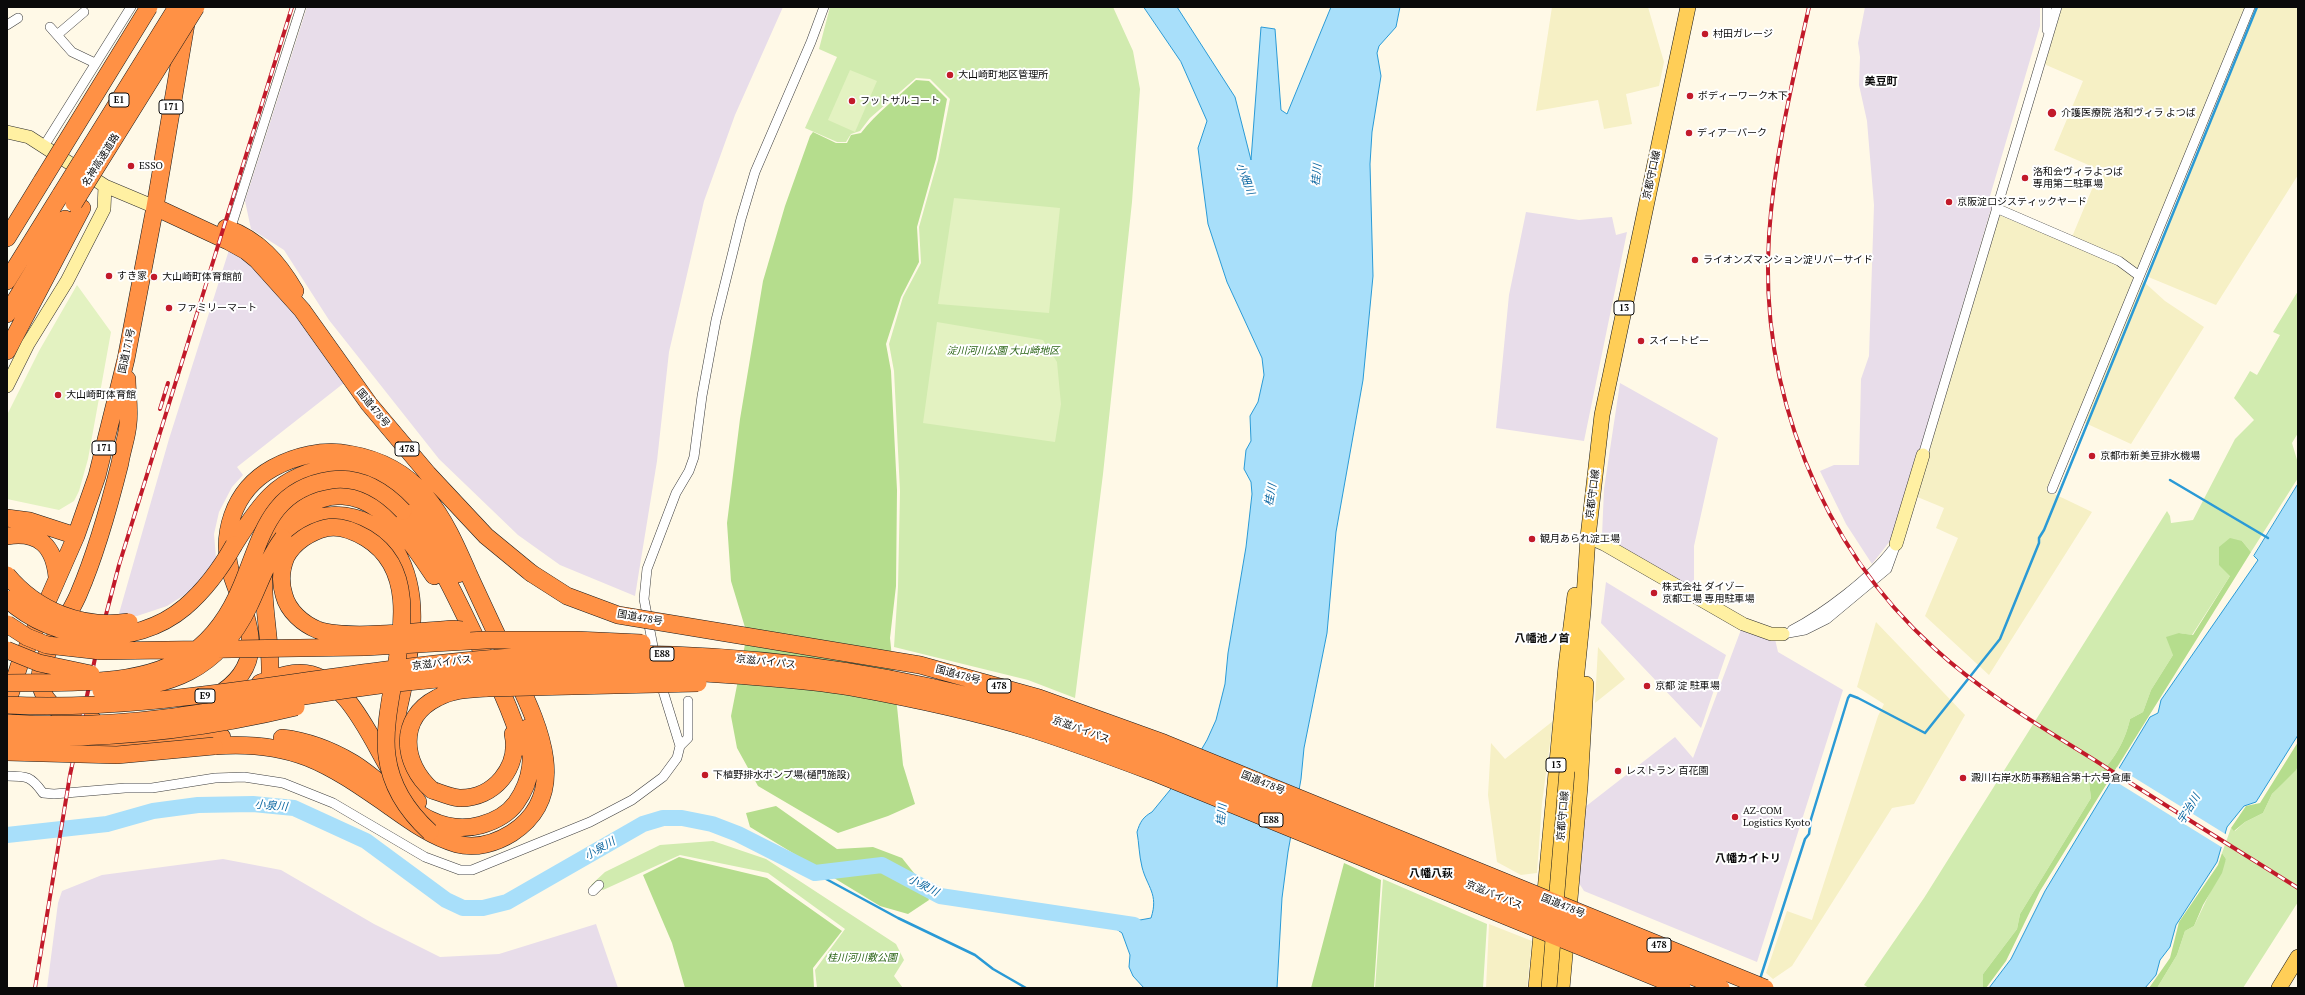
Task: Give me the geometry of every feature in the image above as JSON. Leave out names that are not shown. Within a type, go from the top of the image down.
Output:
[{"type":"highway","name":"E1","points":[[7,238],[149,7]]},
{"type":"highway","name":"名神高速道路","points":[[7,314],[72,202],[177,7]]},
{"type":"highway","name":"国道171号","points":[[7,704],[19,666],[76,536],[98,476],[126,358],[155,207],[189,7]]},
{"type":"highway","name":"E1","points":[[72,202],[144,92],[196,7]]},
{"type":"highway","points":[[7,218],[42,181]]},
{"type":"highway","points":[[7,351],[72,202]]},
{"type":"highway","name":"名神高速道路","points":[[7,281],[72,202]]},
{"type":"highway","name":"国道478号","points":[[155,207],[230,230],[249,239],[268,253],[282,269],[296,294],[302,310]]},
{"type":"highway","name":"国道478号","points":[[155,207],[246,251],[302,310],[369,404],[428,474],[486,536],[531,573],[567,596],[618,615],[920,665],[1039,698],[1171,746],[1765,988]]},
{"type":"highway","points":[[113,724],[60,712],[45,698],[40,682],[40,673],[45,656],[78,596],[108,513],[128,424],[126,358]]},
{"type":"highway","points":[[7,752],[117,755],[232,745],[278,748],[319,761],[430,832],[452,842],[474,846],[488,844],[502,839],[515,831],[526,821],[536,808],[542,796],[546,766],[539,731],[445,522],[414,482],[387,465],[374,460],[342,453],[315,454],[300,457],[266,472],[240,498],[230,518],[227,539],[233,578],[252,634],[249,659],[246,668],[232,685],[192,711]]},
{"type":"highway","points":[[7,599],[30,618],[56,629],[87,635],[104,636],[139,630],[165,620],[184,607],[209,583],[252,517],[271,496],[294,479],[324,468],[349,467],[379,476],[400,489],[476,638],[508,708],[523,752],[523,766],[514,789],[507,798],[490,812],[471,819],[460,819],[438,815],[418,802],[395,778],[350,703],[333,685],[321,678],[299,673],[284,675],[259,683],[222,701],[156,721],[113,724],[13,721]]},
{"type":"highway","points":[[7,683],[122,678],[152,672],[182,660],[204,643],[225,618],[242,584],[255,546],[268,520],[286,500],[297,492],[322,481],[336,479],[359,481],[409,508],[448,556],[492,624]]},
{"type":"highway","points":[[185,740],[219,730],[243,717],[261,701],[265,693],[270,672],[265,586],[267,552],[278,530],[294,513],[315,502],[327,498],[352,498],[376,507],[396,523],[476,638]]},
{"type":"highway","points":[[7,696],[147,687],[169,681],[193,670],[215,654],[234,632],[249,606],[271,558],[284,538],[305,521],[318,516],[346,515],[361,519],[381,532],[393,545],[400,558],[412,592],[412,627],[395,723],[395,745],[401,774],[418,802]]},
{"type":"highway","points":[[7,518],[30,521],[76,536]]},
{"type":"highway","points":[[430,832],[405,805],[393,780],[387,756],[386,718],[399,650],[400,637],[401,630],[402,624],[399,587],[392,567],[370,540],[351,530],[341,528],[330,528],[314,532],[300,540],[292,548],[283,567],[281,578],[285,600],[299,619],[319,630],[349,634],[385,632],[392,632],[400,632],[407,632],[453,629],[480,630],[576,640]]},
{"type":"highway","points":[[7,536],[27,536],[38,539],[46,546],[56,563],[58,577]]},
{"type":"highway","points":[[7,575],[27,595],[52,611],[79,620],[123,623],[152,617],[182,603],[208,580],[234,545]]},
{"type":"highway","points":[[15,739],[117,744],[269,736],[307,743],[324,748],[354,764],[418,814],[431,822],[459,828],[482,825],[500,817],[512,808],[525,789],[532,762],[531,746],[525,721],[514,694],[473,603],[448,556]]},
{"type":"highway","name":"E88","points":[[7,624],[33,640],[76,650],[225,650],[365,647],[486,640],[576,640],[660,644],[769,655],[876,673],[923,685]]},
{"type":"highway","points":[[7,650],[55,667],[99,674],[150,669],[182,660]]},
{"type":"highway","name":"京滋バイパス","points":[[402,678],[526,656],[616,654],[676,655],[768,662],[923,685],[1037,714],[1158,758],[1721,988]]},
{"type":"highway","name":"京滋バイパス","points":[[402,678],[621,670],[701,672],[799,680],[849,687],[970,712],[1033,729],[1153,772],[1682,988]]},
{"type":"highway","points":[[15,739],[80,738],[151,733],[225,722],[402,678]]},
{"type":"highway","name":"E9","points":[[7,704],[65,707],[148,702],[240,692],[402,678]]},
{"type":"highway","name":"E9","points":[[13,721],[36,725],[162,718],[402,678]]},
{"type":"highway","points":[[508,708],[515,743],[514,755],[510,767],[495,786],[485,793],[465,798],[445,795],[432,790],[417,775],[410,760],[408,746],[410,730],[416,716],[428,703],[457,691],[717,683],[849,687]]},
{"type":"main road","name":"京都守口線","points":[[1548,988],[1554,902],[1583,612],[1588,540],[1603,408],[1688,7]]},
{"type":"main road","name":"13","points":[[1536,988],[1551,785],[1578,563],[1588,540]]},
{"type":"main road","name":"13","points":[[1562,988],[1580,787],[1593,588],[1593,562],[1588,540]]},
{"type":"main road","points":[[2279,988],[2298,957]]},
{"type":"street","points":[[44,146],[131,7]]},
{"type":"street","points":[[230,230],[301,7]]},
{"type":"street","points":[[680,746],[661,685],[649,631],[644,591],[646,569],[676,493],[689,471],[694,457],[702,396],[716,320],[741,218],[755,172],[811,42],[824,7]]},
{"type":"street","points":[[2047,7],[2047,39]]},
{"type":"street","points":[[1588,540],[1604,544],[1743,624],[1771,634],[1783,634],[1805,630],[1827,619],[1887,569],[1923,455],[2057,7]]},
{"type":"street","points":[[2052,489],[2138,275],[2250,7]]},
{"type":"street","points":[[57,35],[84,12]]},
{"type":"street","points":[[7,24],[18,18]]},
{"type":"street","points":[[50,27],[72,52],[95,64]]},
{"type":"street","points":[[7,132],[29,137],[105,186],[155,207]]},
{"type":"street","points":[[7,386],[28,344],[67,281],[104,209],[105,186]]},
{"type":"street","points":[[104,209],[114,202],[130,197]]},
{"type":"street","points":[[1996,208],[2119,261],[2138,275]]},
{"type":"street","points":[[694,457],[696,467]]},
{"type":"street","points":[[7,776],[26,776],[35,781],[43,793],[54,794],[126,788],[152,788],[215,778],[244,778],[283,783],[333,802],[425,857],[460,870],[472,870],[590,822],[632,800],[663,777],[677,758],[680,746],[688,738],[688,700]]},
{"type":"street","points":[[1551,785],[1580,787]]},
{"type":"shaded area","points":[[307,7],[783,7],[735,115],[704,201],[669,352],[657,461],[635,596],[560,565],[518,535],[439,459],[329,320],[284,250],[251,229],[245,201]]},
{"type":"shaded area","points":[[1552,7],[1648,7],[1664,62],[1659,86],[1626,94],[1632,124],[1604,129],[1598,100],[1536,111]]},
{"type":"shaded area","points":[[1865,7],[2040,7],[2040,26],[1990,196],[1993,202],[1904,503],[1894,536],[1872,564],[1846,524],[1820,471],[1834,465],[1859,465],[1861,379],[1869,356],[1874,205],[1867,121],[1859,85],[1860,57],[1858,43]]},
{"type":"shaded area","points":[[2062,7],[2249,7],[2046,490],[2092,512],[1989,675],[1925,616],[1958,538],[1936,528],[1944,508],[1915,496],[1999,215],[2069,244],[2100,170],[2054,150],[2083,81],[2044,64]]},
{"type":"shaded area","points":[[2258,7],[2298,7],[2298,175],[2216,305],[2146,276]]},
{"type":"shaded area","points":[[1526,212],[1579,220],[1612,217],[1616,235],[1627,232],[1584,441],[1496,428],[1509,295]]},
{"type":"shaded area","points":[[229,250],[267,276],[344,383],[237,467],[243,475],[232,487],[219,512],[214,534],[216,558],[207,574],[189,592],[167,606],[137,616],[118,617],[169,439]]},
{"type":"shaded area","points":[[2143,281],[2165,301],[2204,327],[2131,444],[2083,422]]},
{"type":"shaded area","points":[[1620,383],[1718,438],[1694,546],[1694,589],[1602,536],[1604,489]]},
{"type":"shaded area","points":[[1606,582],[1726,655],[1701,728],[1601,623]]},
{"type":"shaded area","points":[[1876,622],[1965,715],[1914,804],[1892,808],[1792,966],[1773,979],[1766,973],[1787,911],[1812,920],[1878,716],[1884,704],[1857,687]]},
{"type":"shaded area","points":[[1742,627],[1775,639],[1778,652],[1843,690],[1757,962],[1584,891],[1577,880],[1585,807],[1675,737],[1693,758]]},
{"type":"shaded area","points":[[1598,647],[1625,679],[1595,703]]},
{"type":"shaded area","points":[[1553,721],[1542,803],[1537,873],[1521,875],[1497,862],[1488,795],[1491,743],[1505,759]]},
{"type":"shaded area","points":[[223,859],[281,870],[374,924],[440,957],[499,954],[596,924],[618,988],[47,988],[58,903],[62,891],[102,875]]},
{"type":"shaded area","points":[[1489,924],[1532,941],[1527,988],[1486,988]]},
{"type":"green space","name":"淀川河川公園 大山崎地区","points":[[830,7],[1113,7],[1133,51],[1140,89],[1132,202],[1103,474],[1075,698],[1028,680],[894,647],[898,587],[900,491],[894,371],[889,344],[903,297],[921,263],[919,227],[938,160],[950,99],[930,79],[916,78],[870,118],[860,131],[851,134],[846,142],[837,142],[805,128],[837,57],[819,49]]},
{"type":"green space","name":"フットサルコート","points":[[850,70],[877,81],[855,132],[828,120]]},
{"type":"green space","points":[[916,80],[929,81],[947,99],[936,159],[917,227],[919,262],[901,297],[886,344],[891,371],[897,490],[896,586],[890,638],[903,765],[915,804],[888,816],[838,833],[758,786],[737,748],[731,716],[747,634],[731,581],[727,523],[740,419],[763,281],[785,206],[810,136],[813,132],[836,143],[847,143],[851,135],[861,133],[880,112]]},
{"type":"green space","points":[[954,198],[1060,208],[1049,313],[938,304]]},
{"type":"green space","name":"大山崎町体育館","points":[[77,285],[111,332],[88,459],[79,491],[74,501],[59,510],[7,499],[7,415],[39,351]]},
{"type":"green space","points":[[2298,291],[2298,433],[2292,443],[2298,463],[2298,478],[2251,552],[2242,541],[2230,576],[2192,635],[2179,633],[2173,655],[2151,690],[2143,712],[2130,719],[2128,728],[2116,754],[2104,770],[2089,782],[2091,798],[2020,914],[2017,929],[1983,974],[1983,988],[1869,988],[1864,985],[1924,898],[2167,511],[2170,516],[2171,523],[2193,520],[2235,439],[2254,420],[2234,398],[2250,371],[2257,375],[2280,335],[2273,332]]},
{"type":"green space","points":[[937,322],[1043,340],[1057,362],[1061,404],[1055,442],[923,423]]},
{"type":"green space","points":[[2230,538],[2242,541],[2251,552],[2040,891],[2006,961],[1986,988],[1983,988],[1983,974],[2017,929],[2020,914],[2091,798],[2089,782],[2104,770],[2116,754],[2128,728],[2130,719],[2143,712],[2151,690],[2173,655],[2166,637],[2179,633],[2193,635],[2230,576],[2219,565],[2219,547]]},
{"type":"green space","points":[[2298,742],[2298,766],[2296,770],[2272,794],[2263,813],[2245,822],[2234,831],[2231,828],[2246,806],[2260,803]]},
{"type":"green space","points":[[2298,766],[2298,902],[2243,988],[2157,988],[2177,955],[2185,931],[2194,926],[2226,859],[2222,853],[2231,828],[2235,831],[2245,822],[2263,813],[2272,794]]},
{"type":"green space","points":[[776,806],[837,849],[873,847],[902,858],[922,883],[929,900],[908,914],[880,906],[750,827],[746,813]]},
{"type":"green space","name":"桂川河川敷公園","points":[[713,841],[766,859],[896,944],[904,960],[894,976],[903,988],[817,988],[815,970],[845,929],[768,873],[680,855],[603,890],[591,885],[605,872],[660,845]]},
{"type":"green space","points":[[2222,853],[2226,859],[2222,873],[2203,905],[2194,926],[2185,931],[2177,955],[2157,988],[2149,988],[2170,958],[2179,922],[2218,865]]},
{"type":"green space","points":[[679,857],[767,878],[842,931],[813,968],[814,988],[685,988],[672,943],[643,875]]},
{"type":"green space","points":[[1344,863],[1381,880],[1374,988],[1311,988]]},
{"type":"green space","points":[[1383,879],[1487,924],[1483,988],[1375,988]]},
{"type":"water","points":[[1144,7],[1177,7],[1235,97],[1251,160],[1261,27],[1275,29],[1281,110],[1287,114],[1331,7],[1400,7],[1396,27],[1379,46],[1377,53],[1381,76],[1372,132],[1370,164],[1373,276],[1363,380],[1336,532],[1327,633],[1304,748],[1301,779],[1288,852],[1282,898],[1277,988],[1144,988],[1133,976],[1129,967],[1130,955],[1122,933],[1112,926],[1115,916],[1140,920],[1151,918],[1154,903],[1141,863],[1137,832],[1138,828],[1144,818],[1152,812],[1197,757],[1216,720],[1225,684],[1228,653],[1246,547],[1252,494],[1251,482],[1244,469],[1246,450],[1251,441],[1250,416],[1258,402],[1264,375],[1262,358],[1227,282],[1208,224],[1198,148],[1207,121],[1181,62]]},
{"type":"water","name":"宇治川","points":[[2298,484],[2298,735],[2256,802],[2244,806],[2227,827],[2217,862],[2176,925],[2170,947],[2160,960],[2156,975],[2145,988],[1989,988],[2011,959],[2045,891],[2150,717],[2158,713],[2161,700],[2258,560],[2254,556]]},
{"type":"pier","points":[[2117,767],[2227,835],[2223,848],[2110,778]]},
{"type":"waterway","points":[[1760,979],[1805,839],[1809,834],[1811,819],[1850,695],[1925,733],[2000,639],[2039,543],[2039,538],[2044,530],[2257,7]]},
{"type":"waterway","points":[[2170,480],[2268,538]]},
{"type":"waterway","name":"小泉川","points":[[7,835],[107,824],[153,811],[198,805],[253,804],[294,808],[366,841],[446,900],[463,908],[483,908],[507,902],[643,824],[663,818],[682,818],[712,824],[738,834],[815,873],[882,865],[940,896],[1134,925]]},
{"type":"waterway","points":[[815,873],[898,918],[975,955],[993,969],[1026,988]]},
{"type":"railway","points":[[35,988],[70,775],[97,649],[119,565],[292,7]]},
{"type":"railway","points":[[1809,7],[1779,149],[1771,207],[1769,236],[1769,293],[1775,350],[1787,406],[1805,460],[1829,512],[1859,562],[1894,607],[1934,648],[1972,680],[2033,722],[2298,888]]},
{"type":"railway","points":[[160,409],[168,383]]},
{"type":"place","name":"村田ガレージ","points":[[1705,34]]},
{"type":"place","name":"大山崎町地区管理所","points":[[950,75]]},
{"type":"place","name":"ボディーワーク木下","points":[[1690,96]]},
{"type":"place","name":"フットサルコート","points":[[852,101]]},
{"type":"place","name":"介護医療院 洛和ヴィラ よつば","points":[[2052,113]]},
{"type":"place","name":"ディア―パーク","points":[[1689,133]]},
{"type":"place","name":"ESSO","points":[[131,166]]},
{"type":"place","name":"洛和会ヴィラよつば 専用第二駐車場","points":[[2025,178]]},
{"type":"place","name":"京阪淀ロジスティックヤード","points":[[1949,202]]},
{"type":"place","name":"ライオンズマンション淀リバーサイド","points":[[1695,260]]},
{"type":"place","name":"すき家","points":[[109,276]]},
{"type":"place","name":"大山崎町体育館前","points":[[154,277]]},
{"type":"place","name":"ファミリーマート","points":[[169,308]]},
{"type":"place","name":"スイートピー","points":[[1641,341]]},
{"type":"place","name":"大山崎町体育館","points":[[58,395]]},
{"type":"place","name":"京都市新美豆排水機場","points":[[2092,456]]},
{"type":"place","name":"観月あられ淀工場","points":[[1532,539]]},
{"type":"place","name":"株式会社 ダイゾー 京都工場 専用駐車場","points":[[1654,593]]},
{"type":"place","name":"京都 淀 駐車場","points":[[1647,686]]},
{"type":"place","name":"レストラン 百花園","points":[[1618,771]]},
{"type":"place","name":"下植野排水ポンプ場(樋門施設)","points":[[705,775]]},
{"type":"place","name":"澱川右岸水防事務組合第十六号倉庫","points":[[1963,778]]},
{"type":"place","name":"AZ-COM Logistics Kyoto","points":[[1735,817]]},
{"type":"district","name":"美豆町","points":[[1881,82]]},
{"type":"district","name":"八幡池ノ首","points":[[1542,639]]},
{"type":"district","name":"八幡カイトリ","points":[[1748,859]]},
{"type":"district","name":"八幡八萩","points":[[1431,874]]},
{"type":"water label","name":"桂川","points":[[1317,175]]},
{"type":"water label","name":"小畑川","points":[[1245,179]]},
{"type":"water label","name":"桂川","points":[[1271,495]]},
{"type":"water label","name":"桂川","points":[[1222,815]]}]
